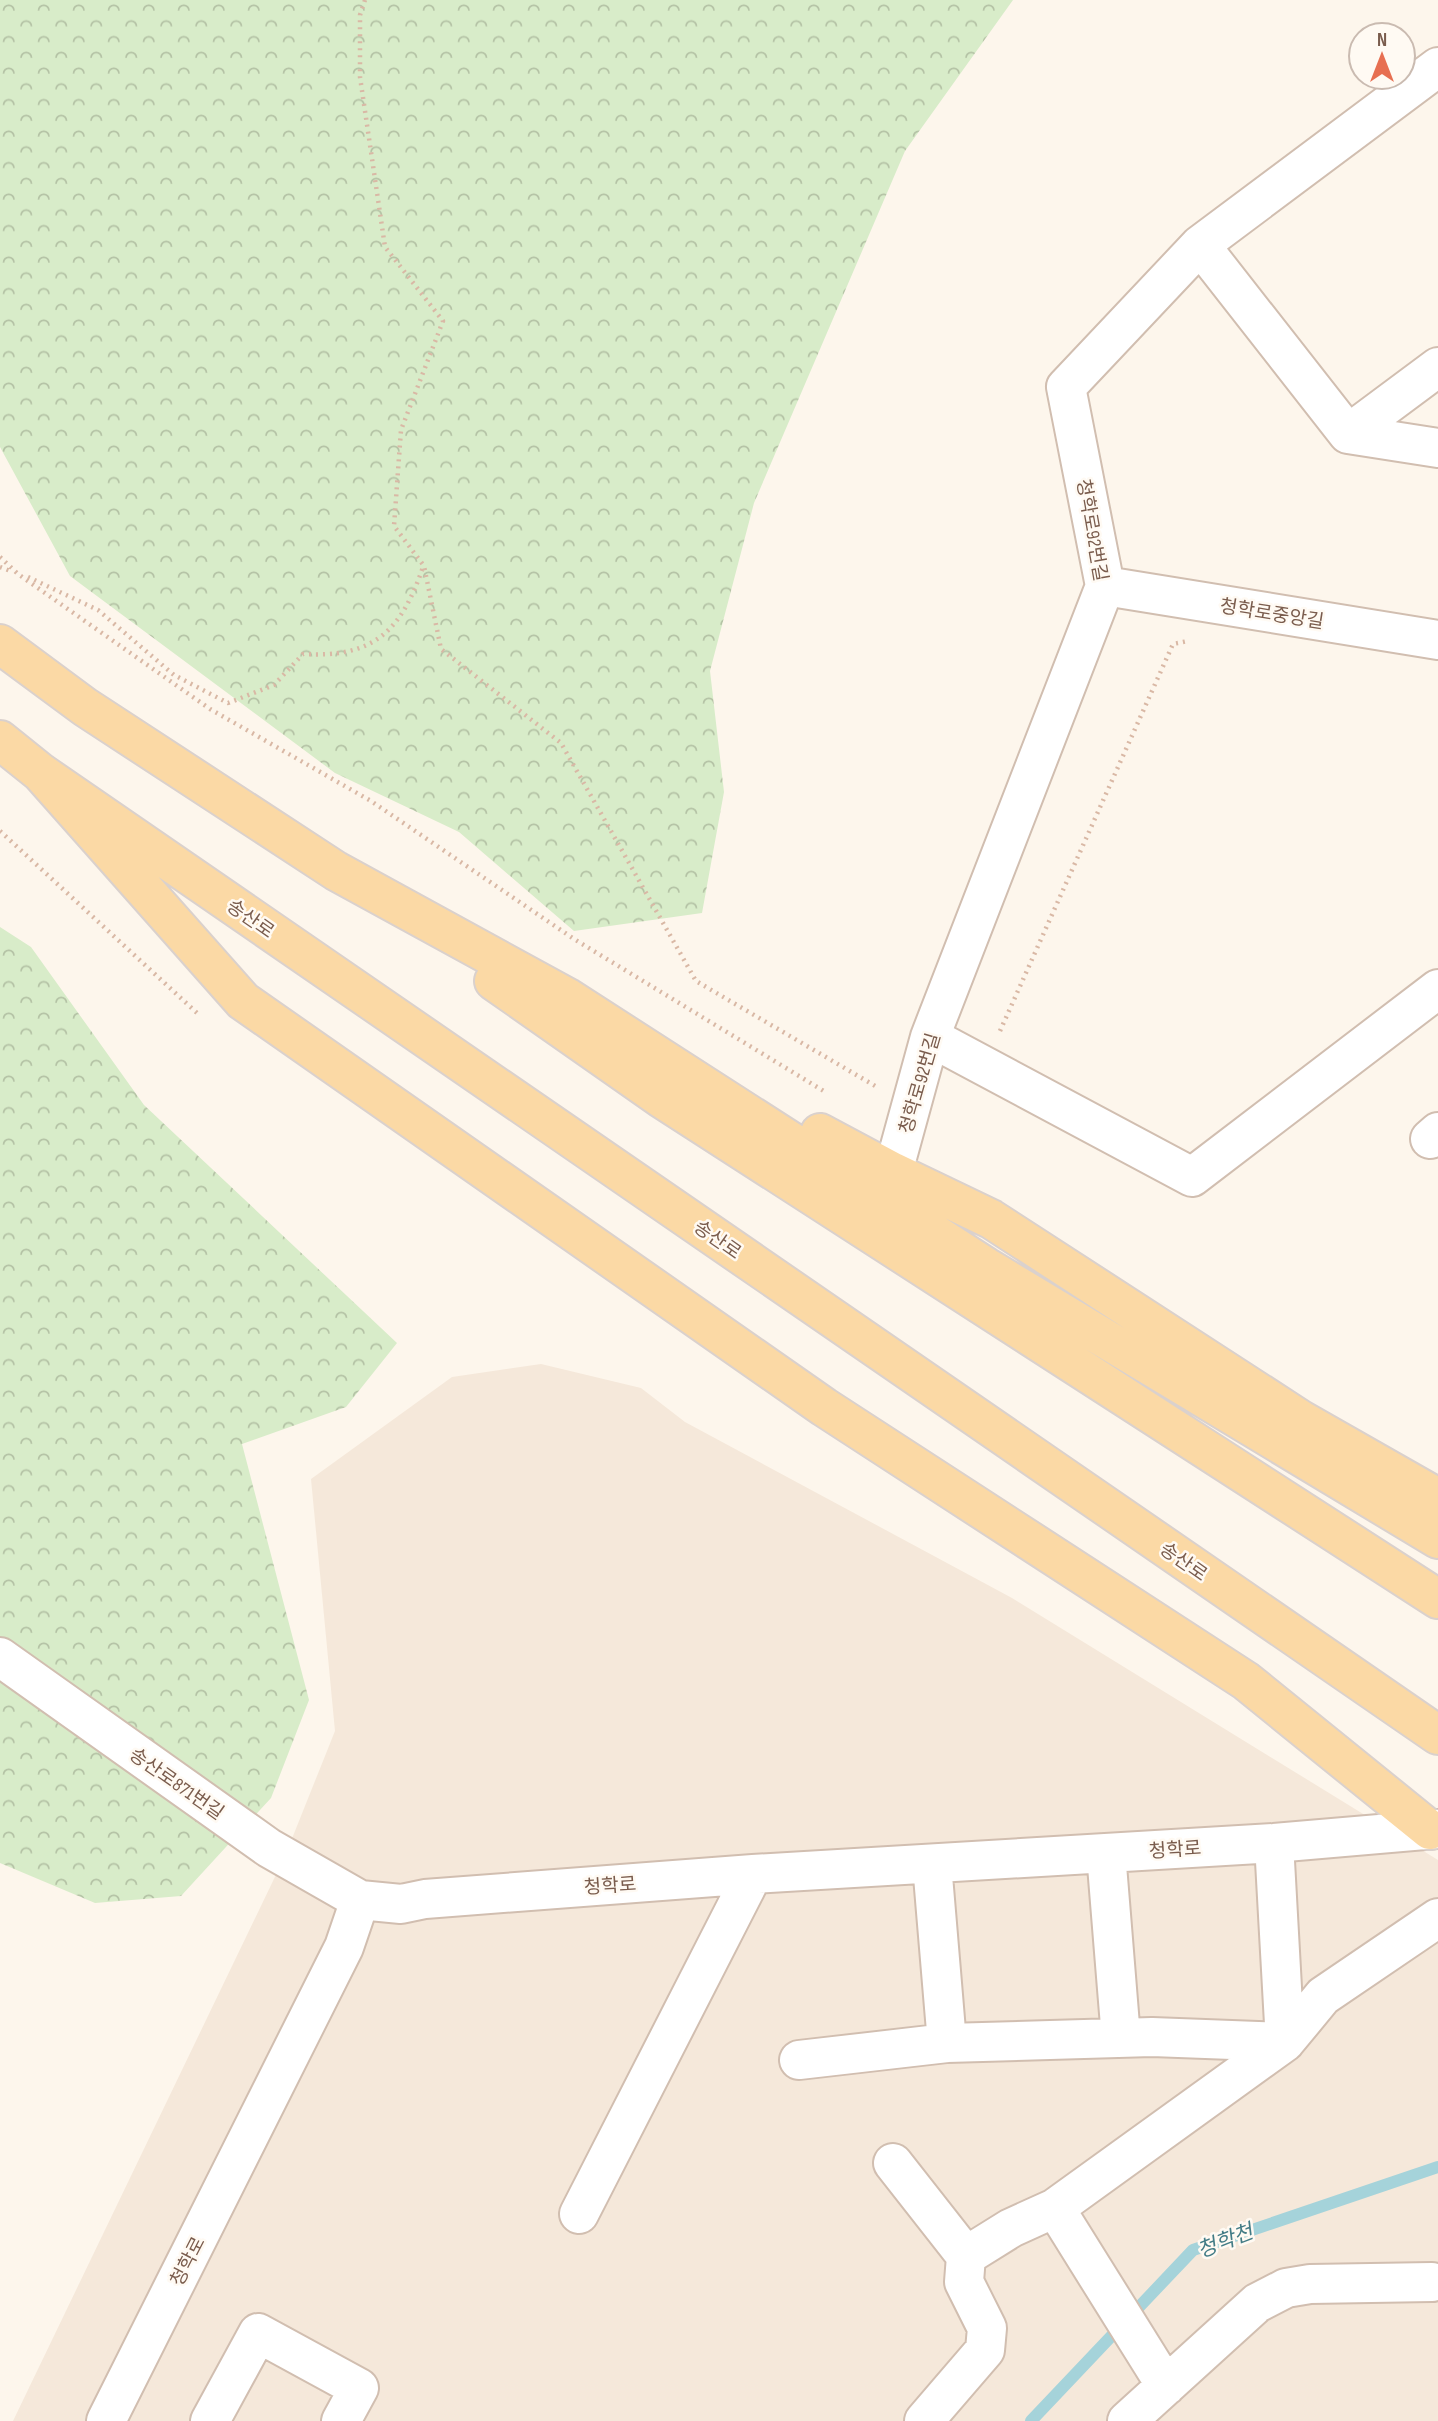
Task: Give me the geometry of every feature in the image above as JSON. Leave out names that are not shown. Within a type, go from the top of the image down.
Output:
[{"type":"main road","points":[[0,644],[85,707],[336,871],[661,1098],[1438,1599]]},
{"type":"main road","name":"송산로","points":[[0,740],[41,773],[1438,1735]]},
{"type":"main road","points":[[41,773],[243,1002],[824,1408],[1246,1681],[1434,1829]]},
{"type":"main road","points":[[336,871],[893,1172],[991,1219],[1301,1420],[1438,1499]]},
{"type":"main road","points":[[568,998],[986,1267],[1438,1539]]},
{"type":"main road","points":[[1402,1479],[1438,1492]]},
{"type":"street","name":"청학로92번길","points":[[893,1172],[930,1037],[1105,586],[1066,387],[1200,245],[1438,67]]},
{"type":"street","points":[[1200,245],[1348,434],[1438,448]]},
{"type":"street","points":[[1348,434],[1438,367]]},
{"type":"street","name":"청학로중앙길","points":[[1105,586],[1438,640]]},
{"type":"street","points":[[930,1037],[1192,1177],[1438,989]]},
{"type":"street","name":"송산로871번길","points":[[0,1657],[269,1847],[360,1900]]},
{"type":"street","name":"청학로","points":[[106,2421],[344,1947],[360,1900],[401,1904],[425,1899],[753,1874],[1274,1843],[1434,1829]]},
{"type":"street","points":[[1274,1843],[1285,2042]]},
{"type":"street","points":[[1105,1853],[1121,2038]]},
{"type":"street","points":[[932,1864],[947,2043]]},
{"type":"street","points":[[579,2214],[753,1874]]},
{"type":"street","points":[[966,2256],[1011,2228],[1055,2208],[1285,2042],[1323,1996],[1438,1918]]},
{"type":"street","points":[[799,2060],[947,2043],[1152,2037],[1285,2042]]},
{"type":"street","points":[[892,2163],[966,2256],[964,2282],[987,2328],[985,2350],[924,2421]]},
{"type":"street","points":[[1055,2208],[1166,2386]]},
{"type":"street","points":[[1127,2421],[1257,2303],[1286,2288],[1310,2284],[1432,2282]]},
{"type":"street","points":[[210,2421],[258,2333],[359,2388],[341,2421]]},
{"type":"path","points":[[365,0],[360,15],[360,77],[385,247],[443,321],[401,430],[394,526],[424,566],[441,649],[561,743],[696,981],[911,1107]]},
{"type":"path","points":[[0,557],[18,574],[209,709],[371,801],[574,939],[829,1095]]},
{"type":"path","points":[[0,567],[98,610],[174,674],[228,703],[274,685],[303,654],[327,656],[355,652],[384,635],[404,612],[424,566]]},
{"type":"path","points":[[985,1066],[1173,644]]},
{"type":"shaded area","points":[[541,1364],[641,1388],[685,1422],[1012,1598],[1438,1860],[1438,2421],[13,2421],[285,1856],[335,1731],[311,1479],[452,1377]]},
{"type":"green space","points":[[0,0],[1013,0],[905,151],[754,503],[710,671],[724,792],[702,913],[574,931],[459,832],[335,773],[70,576],[0,447]]},
{"type":"green space","points":[[0,927],[31,947],[144,1105],[397,1343],[346,1407],[242,1444],[309,1700],[271,1798],[181,1896],[95,1903],[0,1863]]},
{"type":"waterway","name":"청학천","points":[[1031,2421],[1193,2250],[1438,2167]]}]
